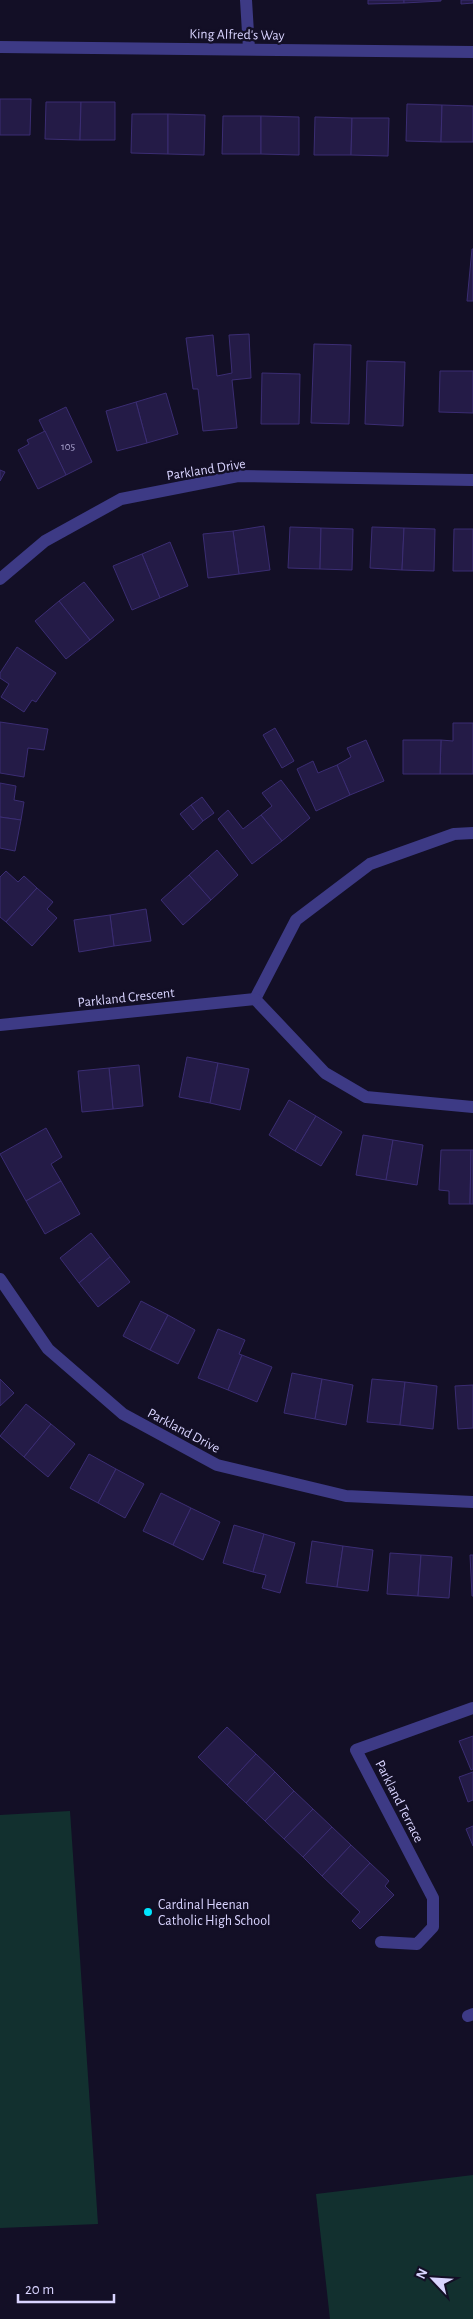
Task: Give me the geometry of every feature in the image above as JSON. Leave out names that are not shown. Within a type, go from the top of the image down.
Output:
[{"type":"street","points":[[246,0],[249,50]]},
{"type":"street","name":"King Alfred's Way","points":[[0,47],[473,52]]},
{"type":"street","name":"Parkland Drive","points":[[0,579],[45,541],[121,499],[238,476],[473,480]]},
{"type":"street","points":[[473,834],[454,834],[370,864],[296,920],[255,999],[325,1073],[366,1097],[473,1106]]},
{"type":"street","name":"Parkland Crescent","points":[[0,1025],[255,999]]},
{"type":"street","name":"Parkland Drive","points":[[0,1279],[48,1349],[123,1414],[217,1465],[346,1496],[473,1502]]},
{"type":"street","name":"Parkland Terrace","points":[[381,1942],[417,1944],[433,1927],[433,1898],[356,1750],[473,1708]]},
{"type":"green space","points":[[70,1811],[98,2224],[0,2228],[0,1815]]},
{"type":"green space","points":[[473,2175],[473,2319],[330,2319],[316,2194]]},
{"type":"building","points":[[368,0],[404,0],[404,3],[368,4]]},
{"type":"building","points":[[404,0],[441,0],[441,1],[404,3]]},
{"type":"building","points":[[461,0],[473,0],[473,3],[461,4]]},
{"type":"building","points":[[0,99],[31,99],[30,135],[0,135]]},
{"type":"building","points":[[46,102],[81,102],[80,140],[45,139]]},
{"type":"building","points":[[81,102],[115,102],[115,140],[80,140]]},
{"type":"building","points":[[407,104],[442,105],[441,142],[406,141]]},
{"type":"building","points":[[442,105],[473,106],[473,142],[441,142]]},
{"type":"building","points":[[132,114],[168,114],[168,154],[131,153]]},
{"type":"building","points":[[168,114],[205,115],[204,155],[168,154]]},
{"type":"building","points":[[223,116],[261,116],[261,154],[222,154]]},
{"type":"building","points":[[261,116],[299,117],[299,155],[261,154]]},
{"type":"building","points":[[315,117],[352,118],[351,155],[314,155]]},
{"type":"building","points":[[352,118],[389,118],[388,156],[351,155]]},
{"type":"building","points":[[472,249],[473,301],[467,301]]},
{"type":"building","points":[[249,334],[251,378],[232,380],[237,428],[203,431],[198,389],[193,389],[186,338],[213,335],[217,376],[232,373],[229,335]]},
{"type":"building","points":[[314,344],[351,345],[349,424],[311,423]]},
{"type":"building","points":[[367,361],[405,362],[403,426],[365,424]]},
{"type":"building","points":[[440,371],[473,371],[473,413],[439,412]]},
{"type":"building","points":[[262,373],[300,374],[299,424],[261,424]]},
{"type":"building","points":[[166,393],[178,434],[147,443],[136,402]]},
{"type":"building","points":[[136,402],[147,443],[117,451],[106,411]]},
{"type":"building","points":[[66,407],[92,462],[66,475],[39,420]]},
{"type":"building","points":[[45,431],[66,475],[38,489],[18,450],[29,444],[27,440]]},
{"type":"building","points":[[0,470],[5,472],[0,481]]},
{"type":"building","points":[[264,526],[270,570],[239,574],[233,531]]},
{"type":"building","points":[[290,527],[321,528],[320,569],[288,568]]},
{"type":"building","points":[[372,527],[404,528],[402,570],[370,568]]},
{"type":"building","points":[[321,528],[353,529],[352,570],[320,569]]},
{"type":"building","points":[[404,528],[435,529],[434,571],[402,570]]},
{"type":"building","points":[[454,529],[473,529],[473,571],[453,571]]},
{"type":"building","points":[[233,531],[239,574],[208,578],[203,534]]},
{"type":"building","points":[[170,542],[188,586],[160,598],[142,554]]},
{"type":"building","points":[[142,554],[160,598],[132,610],[113,566]]},
{"type":"building","points":[[84,582],[114,620],[90,640],[59,601]]},
{"type":"building","points":[[59,601],[90,640],[66,659],[35,621]]},
{"type":"building","points":[[17,647],[56,673],[36,702],[32,700],[24,712],[1,697],[9,684],[0,678],[0,673]]},
{"type":"building","points":[[0,722],[48,729],[44,750],[28,748],[24,777],[0,773]]},
{"type":"building","points":[[453,723],[473,723],[473,774],[440,774],[441,740],[453,741]]},
{"type":"building","points":[[275,728],[294,761],[282,768],[263,735]]},
{"type":"building","points":[[366,740],[384,781],[350,795],[337,765],[351,757],[347,748]]},
{"type":"building","points":[[403,740],[441,740],[440,774],[403,774]]},
{"type":"building","points":[[313,761],[318,773],[337,765],[350,795],[316,811],[297,769]]},
{"type":"building","points":[[281,780],[310,818],[282,841],[261,815],[272,806],[262,793]]},
{"type":"building","points":[[0,783],[16,786],[14,800],[24,802],[21,820],[0,817]]},
{"type":"building","points":[[202,797],[214,813],[203,821],[191,805]]},
{"type":"building","points":[[191,805],[203,821],[193,830],[180,814]]},
{"type":"building","points":[[228,810],[243,829],[261,815],[282,841],[252,864],[218,819]]},
{"type":"building","points":[[0,817],[21,820],[15,851],[0,848]]},
{"type":"building","points":[[217,850],[238,875],[211,900],[189,875]]},
{"type":"building","points":[[6,871],[18,882],[24,876],[37,888],[6,922],[0,917],[0,877]]},
{"type":"building","points":[[189,875],[211,900],[183,925],[161,900]]},
{"type":"building","points":[[37,888],[53,902],[47,909],[57,918],[32,946],[6,922]]},
{"type":"building","points":[[146,909],[151,941],[114,946],[110,915]]},
{"type":"building","points":[[110,915],[114,946],[79,952],[74,920]]},
{"type":"building","points":[[187,1057],[218,1063],[210,1103],[179,1097]]},
{"type":"building","points":[[218,1063],[249,1069],[240,1110],[210,1103]]},
{"type":"building","points":[[139,1065],[143,1106],[113,1109],[109,1068]]},
{"type":"building","points":[[109,1068],[113,1109],[82,1112],[78,1071]]},
{"type":"building","points":[[289,1100],[316,1116],[295,1151],[269,1135]]},
{"type":"building","points":[[316,1116],[342,1132],[321,1166],[295,1151]]},
{"type":"building","points":[[46,1128],[62,1157],[51,1164],[61,1181],[26,1201],[0,1154]]},
{"type":"building","points":[[363,1135],[393,1140],[386,1180],[356,1175]]},
{"type":"building","points":[[393,1140],[423,1145],[417,1185],[386,1180]]},
{"type":"building","points":[[441,1150],[471,1150],[470,1204],[449,1204],[449,1191],[439,1190]]},
{"type":"building","points":[[471,1150],[473,1150],[473,1204],[470,1204]]},
{"type":"building","points":[[61,1181],[80,1214],[45,1234],[26,1201]]},
{"type":"building","points":[[91,1233],[110,1257],[79,1283],[60,1258]]},
{"type":"building","points":[[110,1257],[130,1282],[98,1307],[79,1283]]},
{"type":"building","points":[[141,1301],[168,1315],[150,1350],[123,1336]]},
{"type":"building","points":[[168,1315],[195,1330],[178,1364],[150,1350]]},
{"type":"building","points":[[218,1329],[245,1340],[239,1354],[242,1355],[228,1390],[198,1378]]},
{"type":"building","points":[[242,1355],[272,1367],[257,1402],[228,1390]]},
{"type":"building","points":[[292,1373],[322,1379],[315,1419],[284,1413]]},
{"type":"building","points":[[0,1379],[14,1393],[0,1406]]},
{"type":"building","points":[[322,1379],[353,1385],[346,1425],[315,1419]]},
{"type":"building","points":[[372,1379],[405,1382],[400,1425],[367,1422]]},
{"type":"building","points":[[405,1382],[437,1386],[433,1429],[400,1425]]},
{"type":"building","points":[[473,1385],[473,1428],[458,1429],[455,1386]]},
{"type":"building","points":[[26,1404],[51,1424],[24,1457],[0,1436]]},
{"type":"building","points":[[51,1424],[75,1444],[48,1477],[24,1457]]},
{"type":"building","points":[[89,1454],[116,1469],[98,1503],[70,1488]]},
{"type":"building","points":[[116,1469],[144,1484],[125,1518],[98,1503]]},
{"type":"building","points":[[161,1493],[191,1508],[173,1545],[143,1531]]},
{"type":"building","points":[[191,1508],[220,1522],[203,1560],[173,1545]]},
{"type":"building","points":[[234,1525],[264,1534],[253,1572],[223,1563]]},
{"type":"building","points":[[264,1534],[295,1543],[280,1593],[262,1588],[266,1575],[253,1572]]},
{"type":"building","points":[[312,1541],[343,1546],[337,1587],[306,1583]]},
{"type":"building","points":[[343,1546],[373,1550],[368,1591],[337,1587]]},
{"type":"building","points":[[390,1553],[421,1555],[418,1596],[387,1594]]},
{"type":"building","points":[[421,1555],[452,1557],[449,1598],[418,1596]]},
{"type":"building","points":[[470,1555],[473,1555],[473,1596],[472,1596]]},
{"type":"building","points":[[227,1727],[256,1754],[227,1785],[198,1757]]},
{"type":"building","points":[[473,1736],[473,1769],[471,1770],[459,1741]]},
{"type":"building","points":[[256,1754],[275,1772],[246,1803],[227,1785]]},
{"type":"building","points":[[275,1772],[294,1791],[265,1821],[246,1803]]},
{"type":"building","points":[[473,1772],[473,1800],[468,1802],[459,1777]]},
{"type":"building","points":[[294,1791],[313,1809],[284,1839],[265,1821]]},
{"type":"building","points":[[313,1809],[332,1827],[303,1857],[284,1839]]},
{"type":"building","points":[[473,1826],[473,1846],[466,1829]]},
{"type":"building","points":[[332,1827],[351,1845],[322,1876],[303,1857]]},
{"type":"building","points":[[351,1845],[370,1863],[341,1894],[322,1876]]},
{"type":"building","points":[[370,1863],[389,1881],[385,1886],[394,1895],[360,1929],[352,1921],[360,1912],[341,1894]]},
{"type":"place","name":"Cardinal Heenan Catholic High School","points":[[148,1912]]}]
